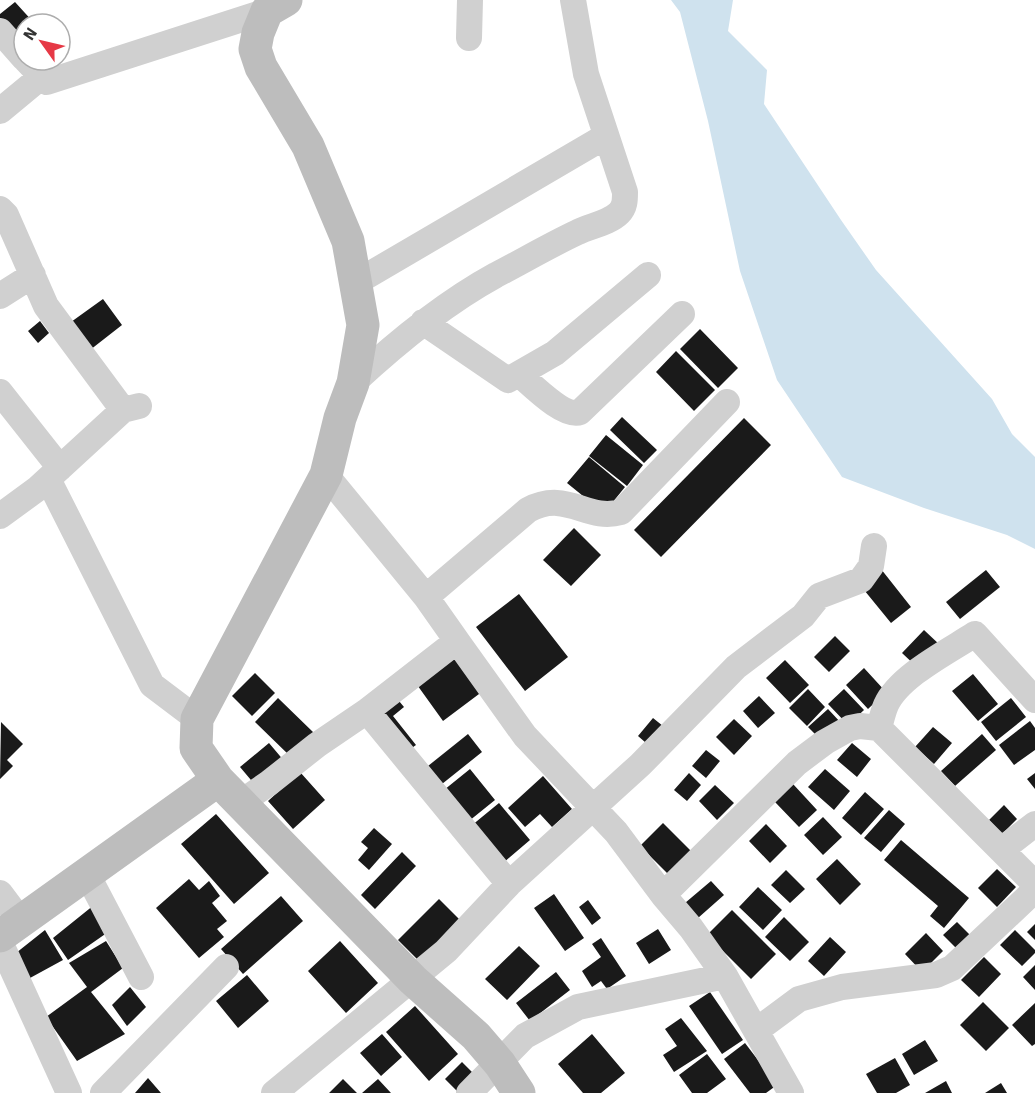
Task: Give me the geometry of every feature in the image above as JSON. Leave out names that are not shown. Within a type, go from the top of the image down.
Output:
[{"type":"main road","points":[[266,6],[255,49],[261,67],[308,146],[348,241],[363,325],[353,382],[340,418],[326,475],[197,719],[196,748],[218,780],[240,803],[413,980],[476,1036],[500,1064],[519,1093]]},
{"type":"main road","points":[[7,933],[218,780]]},
{"type":"street","points":[[470,0],[470,38]]},
{"type":"street","points":[[353,382],[398,341],[423,322],[493,277],[619,213],[625,205],[625,192],[586,74],[573,0]]},
{"type":"street","points":[[37,72],[47,82],[266,6]]},
{"type":"street","points":[[0,31],[12,45]]},
{"type":"street","points":[[0,111],[25,72]]},
{"type":"street","points":[[355,283],[606,136]]},
{"type":"street","points":[[0,208],[6,216],[46,306],[131,408],[0,516]]},
{"type":"street","points":[[0,296],[33,275]]},
{"type":"street","points":[[423,322],[508,380],[555,353],[648,275]]},
{"type":"street","points":[[519,374],[564,411],[574,414],[580,412],[682,314]]},
{"type":"street","points":[[0,392],[54,473],[152,685],[197,719]]},
{"type":"street","points":[[426,597],[528,510],[540,503],[569,504],[601,514],[621,512],[727,402]]},
{"type":"street","points":[[326,475],[426,597],[525,735],[616,832],[691,928],[725,976],[791,1093]]},
{"type":"street","points":[[274,1093],[446,951],[509,884],[640,765],[736,667],[802,616],[819,596],[829,590],[861,580],[871,566],[874,546]]},
{"type":"street","points":[[879,728],[886,705],[894,693],[917,672],[975,634],[1035,700]]},
{"type":"street","points":[[240,803],[367,711],[457,641]]},
{"type":"street","points":[[367,711],[509,884]]},
{"type":"street","points":[[663,895],[797,763],[825,742],[850,728],[860,726],[879,728],[1035,884]]},
{"type":"street","points":[[1001,850],[1035,824]]},
{"type":"street","points":[[87,874],[141,977]]},
{"type":"street","points":[[757,1030],[799,999],[842,987],[936,975],[952,968],[1035,890]]},
{"type":"street","points":[[0,893],[7,933],[69,1093]]},
{"type":"street","points":[[102,1093],[226,967]]},
{"type":"street","points":[[469,1093],[525,1036],[578,1007],[725,976]]},
{"type":"water","points":[[671,0],[733,0],[728,31],[767,70],[764,104],[876,270],[992,399],[1012,434],[1035,457],[1035,549],[1007,535],[924,508],[842,477],[777,380],[740,271],[708,121],[680,12]]},
{"type":"building","points":[[15,2],[24,12],[12,12],[12,32],[0,23],[0,14]]},
{"type":"building","points":[[103,299],[122,325],[90,350],[71,322]]},
{"type":"building","points":[[40,321],[49,333],[38,343],[28,331]]},
{"type":"building","points":[[700,329],[738,368],[718,388],[680,349]]},
{"type":"building","points":[[676,351],[715,390],[694,411],[656,372]]},
{"type":"building","points":[[622,417],[657,450],[644,463],[610,430]]},
{"type":"building","points":[[744,418],[771,445],[661,557],[634,530]]},
{"type":"building","points":[[606,435],[643,465],[627,486],[589,456]]},
{"type":"building","points":[[589,457],[625,487],[604,513],[567,483]]},
{"type":"building","points":[[574,528],[601,555],[571,586],[543,560]]},
{"type":"building","points":[[881,569],[911,607],[891,623],[860,585]]},
{"type":"building","points":[[986,570],[1000,587],[960,619],[946,602]]},
{"type":"building","points":[[519,594],[568,657],[525,691],[476,627]]},
{"type":"building","points":[[924,630],[941,646],[919,669],[902,653]]},
{"type":"building","points":[[835,636],[850,651],[829,672],[814,657]]},
{"type":"building","points":[[456,653],[483,691],[443,721],[415,682]]},
{"type":"building","points":[[785,660],[809,685],[790,703],[766,678]]},
{"type":"building","points":[[864,668],[886,692],[868,709],[846,685]]},
{"type":"building","points":[[255,673],[275,693],[252,716],[232,696]]},
{"type":"building","points":[[973,674],[998,704],[978,721],[952,691]]},
{"type":"building","points":[[808,689],[825,707],[807,726],[789,708]]},
{"type":"building","points":[[844,689],[864,710],[848,725],[828,704]]},
{"type":"building","points":[[394,695],[404,707],[393,716],[416,745],[406,752],[374,711]]},
{"type":"building","points":[[759,696],[775,713],[758,728],[743,711]]},
{"type":"building","points":[[278,698],[314,733],[291,757],[255,722]]},
{"type":"building","points":[[1011,698],[1026,717],[996,741],[981,722]]},
{"type":"building","points":[[828,709],[842,724],[823,742],[808,727]]},
{"type":"building","points":[[653,718],[668,730],[653,749],[638,736]]},
{"type":"building","points":[[734,719],[752,736],[734,755],[716,737]]},
{"type":"building","points":[[1030,721],[1035,728],[1035,750],[1014,765],[999,745]]},
{"type":"building","points":[[1,722],[23,744],[7,760],[13,766],[0,779]]},
{"type":"building","points":[[933,727],[952,743],[934,764],[915,747]]},
{"type":"building","points":[[468,734],[482,752],[442,784],[428,766]]},
{"type":"building","points":[[982,734],[996,750],[955,786],[941,771]]},
{"type":"building","points":[[269,743],[285,762],[256,786],[240,767]]},
{"type":"building","points":[[852,743],[871,759],[857,777],[837,760]]},
{"type":"building","points":[[706,750],[720,761],[706,778],[692,766]]},
{"type":"building","points":[[470,769],[495,800],[469,821],[444,790]]},
{"type":"building","points":[[825,769],[850,791],[834,810],[808,787]]},
{"type":"building","points":[[300,772],[325,800],[293,829],[268,801]]},
{"type":"building","points":[[689,773],[701,785],[687,801],[674,790]]},
{"type":"building","points":[[1035,773],[1035,789],[1027,779]]},
{"type":"building","points":[[543,776],[572,809],[552,827],[540,814],[525,827],[508,808]]},
{"type":"building","points":[[793,784],[817,810],[799,827],[775,802]]},
{"type":"building","points":[[715,785],[734,803],[717,820],[699,801]]},
{"type":"building","points":[[865,792],[884,809],[861,835],[842,818]]},
{"type":"building","points":[[499,803],[530,840],[503,863],[471,826]]},
{"type":"building","points":[[1004,805],[1017,819],[1002,834],[989,820]]},
{"type":"building","points":[[889,810],[905,824],[881,852],[864,838]]},
{"type":"building","points":[[216,814],[269,873],[234,904],[181,844]]},
{"type":"building","points":[[823,817],[842,837],[823,855],[804,835]]},
{"type":"building","points":[[663,823],[691,851],[668,874],[640,846]]},
{"type":"building","points":[[766,824],[787,846],[770,863],[749,841]]},
{"type":"building","points":[[374,828],[392,844],[369,870],[358,860],[368,848],[361,842]]},
{"type":"building","points":[[901,840],[969,898],[944,928],[930,916],[938,906],[884,860]]},
{"type":"building","points":[[402,852],[416,866],[375,909],[361,895]]},
{"type":"building","points":[[837,859],[861,884],[840,905],[816,879]]},
{"type":"building","points":[[997,869],[1016,887],[997,907],[978,888]]},
{"type":"building","points":[[786,870],[805,889],[790,903],[771,885]]},
{"type":"building","points":[[189,879],[199,890],[209,881],[220,896],[212,903],[227,921],[217,929],[224,937],[199,958],[156,908]]},
{"type":"building","points":[[711,881],[724,895],[698,918],[685,903]]},
{"type":"building","points":[[758,887],[782,910],[763,930],[739,907]]},
{"type":"building","points":[[554,894],[584,938],[565,951],[534,908]]},
{"type":"building","points":[[281,896],[303,921],[243,974],[221,949]]},
{"type":"building","points":[[439,899],[463,923],[422,964],[398,940]]},
{"type":"building","points":[[588,900],[601,918],[592,925],[579,907]]},
{"type":"building","points":[[94,905],[111,930],[68,960],[53,938]]},
{"type":"building","points":[[732,910],[776,954],[751,979],[707,935]]},
{"type":"building","points":[[784,917],[809,942],[790,961],[765,937]]},
{"type":"building","points":[[957,922],[975,940],[962,954],[943,935]]},
{"type":"building","points":[[1035,924],[1035,940],[1027,932]]},
{"type":"building","points":[[658,929],[671,950],[649,964],[636,943]]},
{"type":"building","points":[[45,930],[63,960],[30,978],[16,953]]},
{"type":"building","points":[[1015,930],[1035,950],[1035,953],[1022,966],[1000,945]]},
{"type":"building","points":[[926,933],[943,951],[922,972],[905,954]]},
{"type":"building","points":[[830,937],[846,952],[824,976],[808,961]]},
{"type":"building","points":[[601,938],[626,976],[607,989],[601,981],[592,987],[582,971],[601,957],[592,944]]},
{"type":"building","points":[[106,941],[123,968],[91,992],[125,1034],[77,1061],[46,1017],[87,987],[69,963]]},
{"type":"building","points":[[340,941],[378,983],[346,1013],[308,971]]},
{"type":"building","points":[[519,946],[540,966],[507,1000],[485,979]]},
{"type":"building","points":[[984,957],[1001,974],[979,997],[961,980]]},
{"type":"building","points":[[1035,965],[1035,990],[1023,977]]},
{"type":"building","points":[[556,972],[570,990],[530,1021],[516,1003]]},
{"type":"building","points":[[247,975],[269,1001],[238,1028],[216,1001]]},
{"type":"building","points":[[130,987],[146,1007],[127,1026],[112,1005]]},
{"type":"building","points":[[710,992],[743,1040],[722,1054],[689,1006]]},
{"type":"building","points":[[983,1002],[1009,1028],[986,1051],[960,1025]]},
{"type":"building","points":[[1035,1003],[1035,1044],[1032,1046],[1012,1025]]},
{"type":"building","points":[[415,1006],[458,1054],[429,1081],[386,1032]]},
{"type":"building","points":[[681,1018],[707,1051],[674,1072],[663,1055],[677,1046],[665,1029]]},
{"type":"building","points":[[382,1034],[402,1057],[381,1076],[360,1053]]},
{"type":"building","points":[[592,1034],[625,1073],[601,1093],[583,1093],[558,1064]]},
{"type":"building","points":[[925,1040],[938,1061],[914,1075],[902,1054]]},
{"type":"building","points":[[745,1043],[777,1085],[766,1093],[750,1093],[724,1059]]},
{"type":"building","points":[[707,1054],[726,1079],[707,1093],[692,1093],[679,1075]]},
{"type":"building","points":[[895,1058],[910,1085],[896,1093],[877,1093],[866,1074]]},
{"type":"building","points":[[462,1062],[474,1074],[457,1091],[445,1079]]},
{"type":"building","points":[[148,1078],[161,1093],[135,1093]]},
{"type":"building","points":[[343,1079],[357,1093],[329,1093]]},
{"type":"building","points":[[378,1079],[391,1093],[362,1093]]},
{"type":"building","points":[[946,1081],[952,1093],[925,1093]]},
{"type":"building","points":[[1001,1083],[1007,1093],[985,1093]]}]
